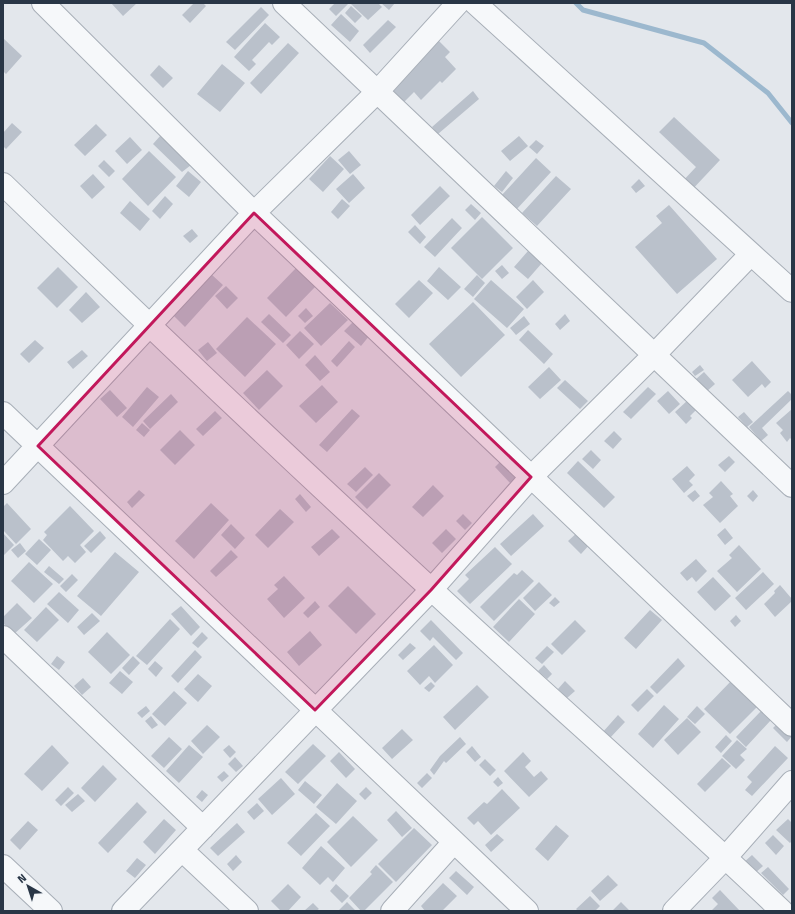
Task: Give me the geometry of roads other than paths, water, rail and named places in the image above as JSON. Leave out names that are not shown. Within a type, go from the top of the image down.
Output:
[{"type":"street","points":[[43,3],[254,213],[792,725]]},
{"type":"street","points":[[284,3],[792,486]]},
{"type":"street","points":[[3,483],[254,213],[377,92],[458,3]]},
{"type":"street","points":[[476,3],[792,291]]},
{"type":"street","points":[[3,184],[149,325],[431,590],[726,857],[782,911]]},
{"type":"street","points":[[123,911],[431,590],[531,477],[654,355],[751,254]]},
{"type":"street","points":[[3,413],[527,911]]},
{"type":"street","points":[[3,637],[203,828]]},
{"type":"street","points":[[674,911],[726,857],[792,782]]},
{"type":"street","points":[[392,911],[454,842]]},
{"type":"street","points":[[182,850],[247,911]]},
{"type":"street","points":[[3,866],[51,911]]},
{"type":"waterway","points":[[576,3],[583,10],[704,43],[768,93],[792,123]]}]
